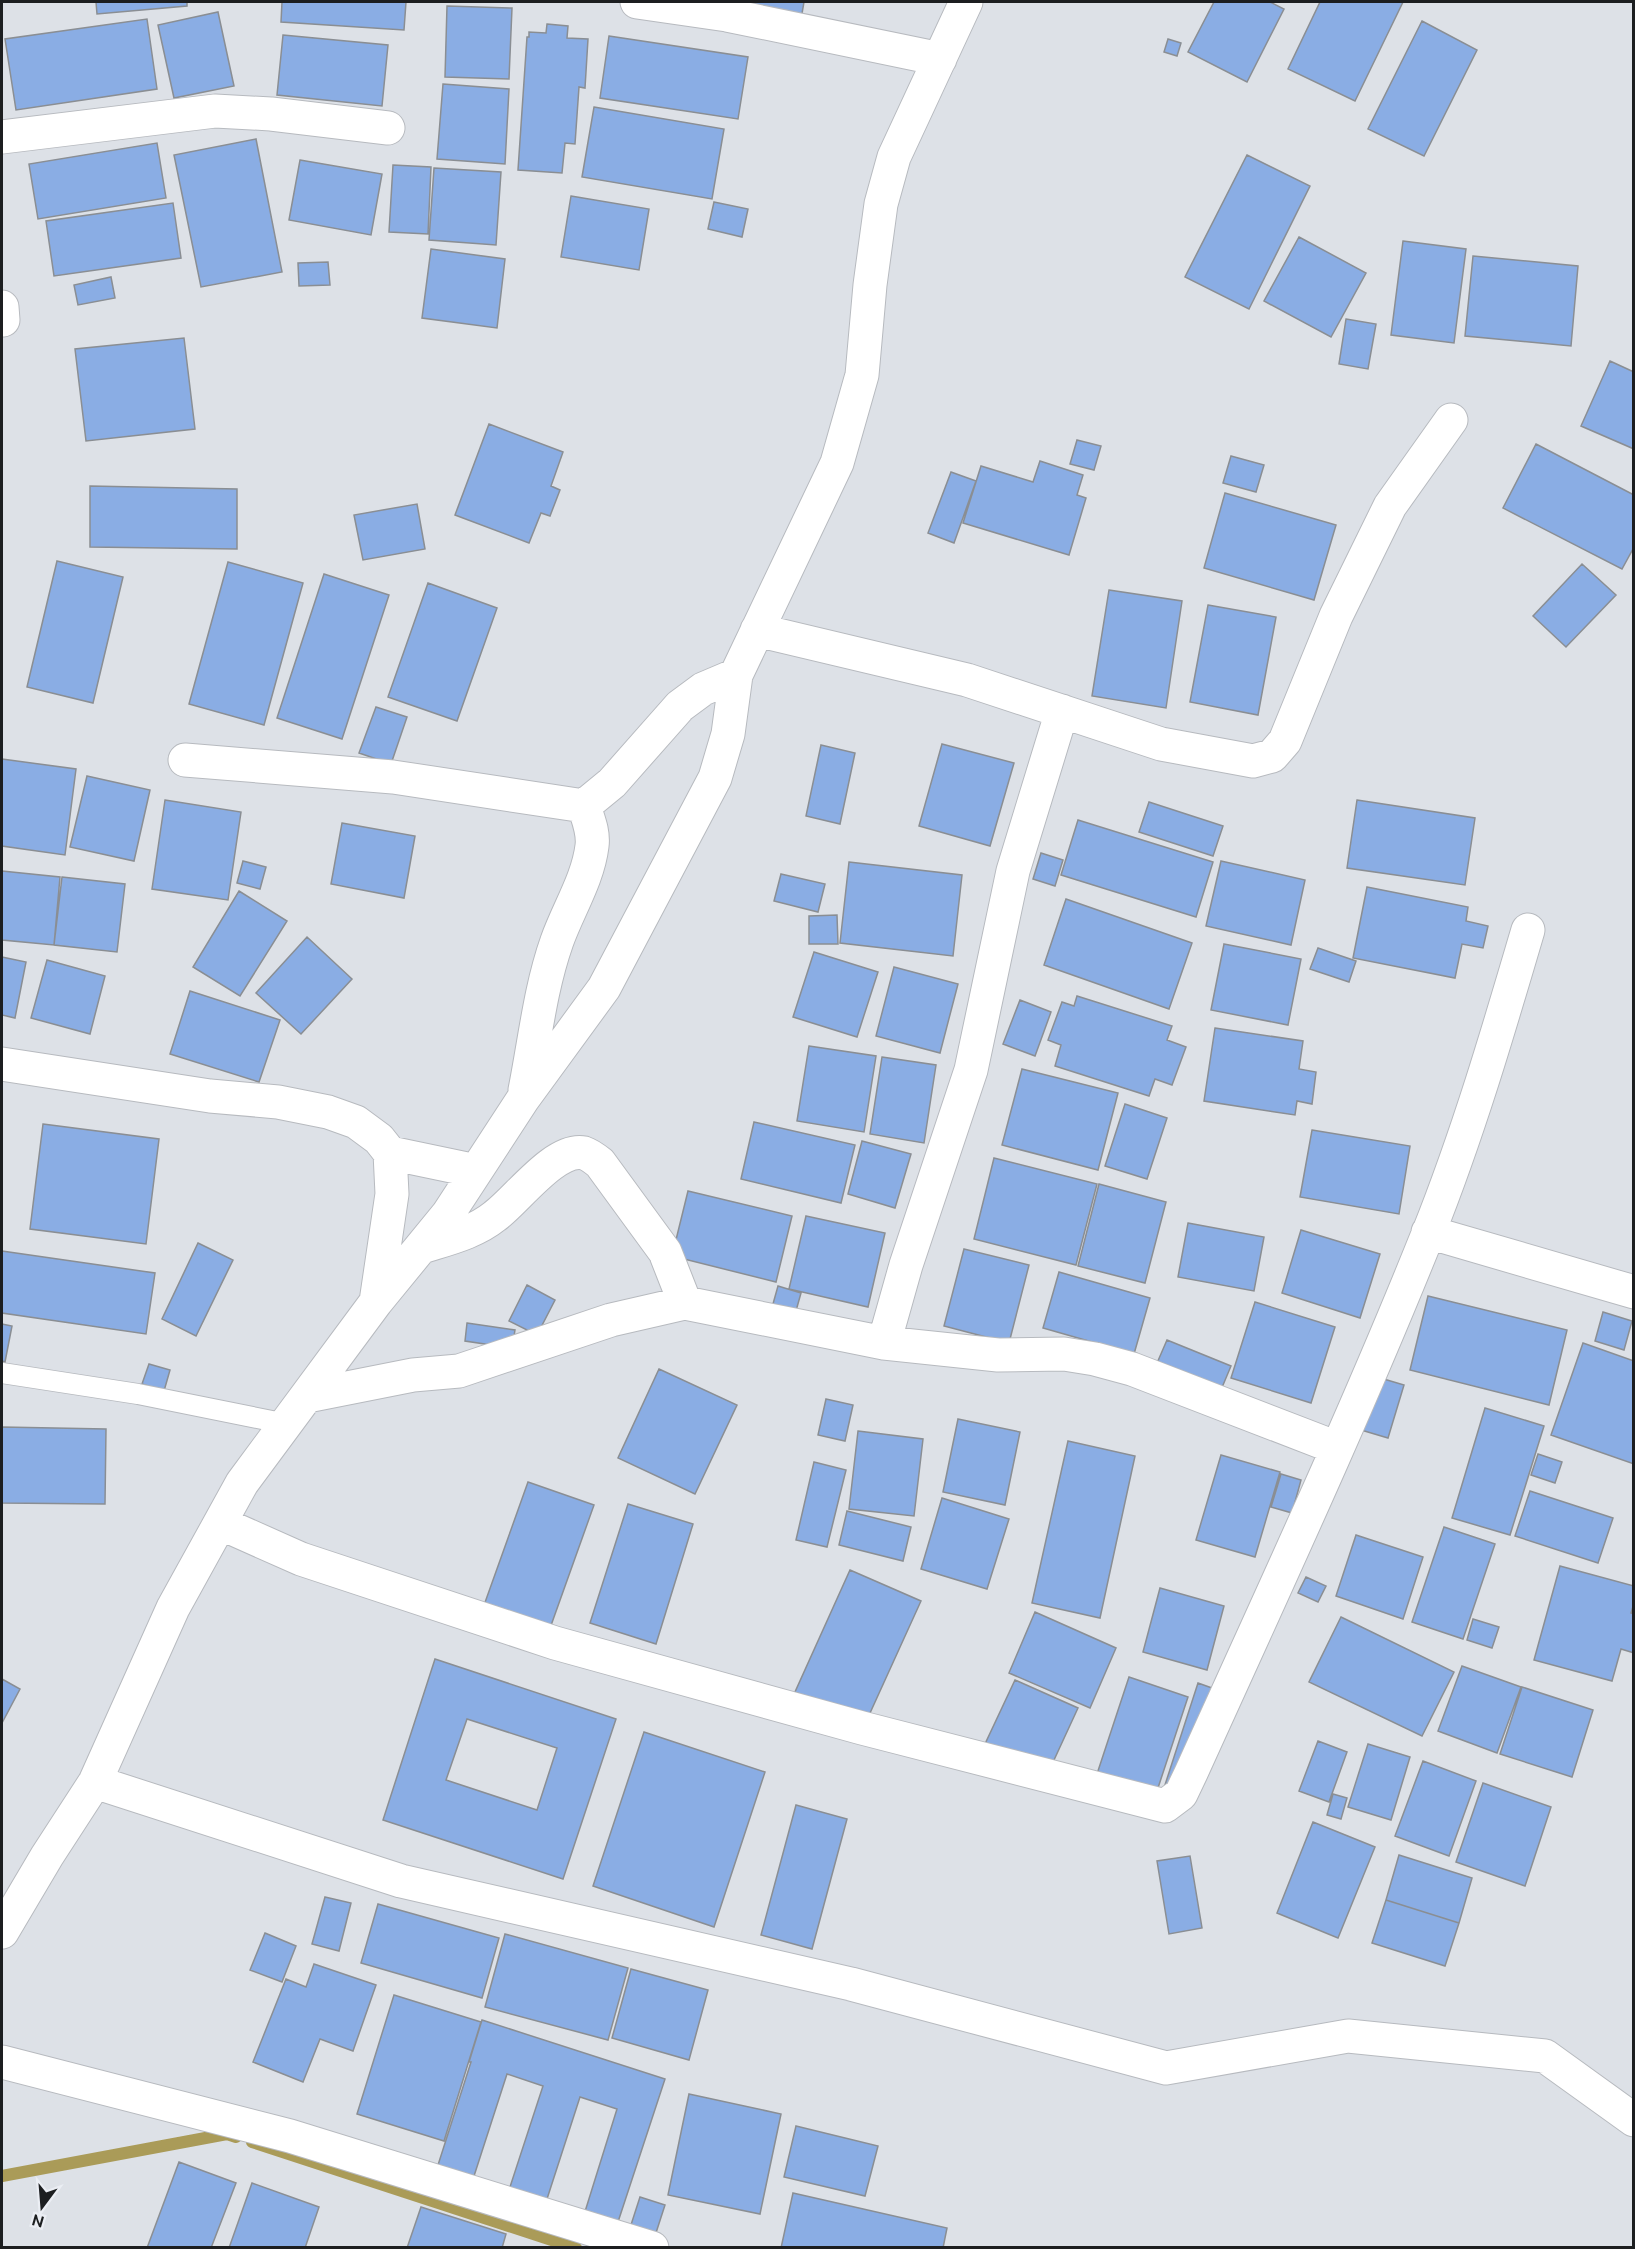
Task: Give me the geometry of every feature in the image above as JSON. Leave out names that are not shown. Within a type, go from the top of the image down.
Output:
[{"type":"street","points":[[637,2],[727,15],[940,59]]},
{"type":"street","points":[[2,1932],[47,1856],[95,1782],[173,1608],[242,1483],[376,1302],[448,1214],[523,1099],[604,988],[715,778],[728,734],[736,675],[837,463],[862,375],[870,285],[881,204],[894,157],[966,2]]},
{"type":"street","points":[[2,137],[215,111],[271,114],[388,128]]},
{"type":"street","points":[[757,630],[967,680],[1161,744],[1253,761],[1272,756],[1285,741],[1336,616],[1390,506],[1451,420]]},
{"type":"street","points":[[185,760],[393,777],[584,806],[612,783],[680,706],[703,689],[736,675]]},
{"type":"street","points":[[884,1343],[906,1265],[971,1070],[1013,871],[1062,711]]},
{"type":"street","points":[[523,1099],[544,986],[557,941],[590,859],[593,843],[591,827],[584,806]]},
{"type":"street","points":[[220,1523],[301,1559],[555,1642],[861,1728],[1165,1806],[1181,1794],[1191,1773],[1337,1448],[1428,1232],[1486,1073],[1528,930]]},
{"type":"street","points":[[2,1064],[210,1096],[278,1102],[328,1112],[356,1122],[379,1139],[390,1153],[392,1194],[376,1302]]},
{"type":"street","points":[[390,1153],[476,1171]]},
{"type":"street","points":[[422,1247],[470,1231],[494,1217],[564,1156],[584,1154],[600,1163],[666,1252],[685,1303]]},
{"type":"street","points":[[1428,1232],[1634,1292]]},
{"type":"street","points":[[307,1396],[413,1375],[459,1371],[611,1320],[685,1303],[884,1343],[998,1355],[1064,1354],[1095,1359],[1132,1369],[1337,1448]]},
{"type":"street","points":[[95,1782],[401,1881],[851,1984],[1166,2068],[1348,2036],[1545,2056],[1634,2120]]},
{"type":"street","points":[[2,2062],[290,2136],[652,2247]]},
{"type":"lane","points":[[2,1373],[138,1394],[287,1424]]},
{"type":"building","points":[[96,2],[187,2],[187,6],[97,14]]},
{"type":"building","points":[[282,2],[406,2],[404,30],[281,22]]},
{"type":"building","points":[[684,2],[804,2],[800,25]]},
{"type":"building","points":[[1214,2],[1270,2],[1284,9],[1247,82],[1188,52]]},
{"type":"building","points":[[1320,2],[1403,2],[1355,101],[1288,69]]},
{"type":"building","points":[[447,6],[512,8],[509,79],[445,77]]},
{"type":"building","points":[[218,12],[234,86],[174,98],[158,25]]},
{"type":"building","points":[[147,19],[157,89],[16,110],[5,39]]},
{"type":"building","points":[[1422,21],[1477,50],[1424,156],[1368,129]]},
{"type":"building","points":[[547,24],[568,26],[567,38],[588,39],[585,88],[579,87],[575,144],[565,143],[562,173],[518,170],[527,37],[529,37],[529,32],[546,33]]},
{"type":"building","points":[[283,35],[388,45],[382,106],[277,95]]},
{"type":"building","points":[[609,36],[748,57],[738,119],[600,98]]},
{"type":"building","points":[[1168,39],[1181,43],[1177,56],[1164,52]]},
{"type":"building","points":[[443,84],[509,89],[505,164],[437,159]]},
{"type":"building","points":[[594,107],[724,129],[712,199],[582,177]]},
{"type":"building","points":[[256,139],[282,272],[201,287],[174,155]]},
{"type":"building","points":[[157,143],[166,198],[38,219],[29,164]]},
{"type":"building","points":[[1247,155],[1310,186],[1249,309],[1185,277]]},
{"type":"building","points":[[300,160],[382,174],[371,235],[289,220]]},
{"type":"building","points":[[393,165],[431,167],[428,234],[389,232]]},
{"type":"building","points":[[434,168],[501,172],[496,245],[429,240]]},
{"type":"building","points":[[571,196],[649,209],[639,270],[561,257]]},
{"type":"building","points":[[714,202],[748,209],[742,237],[708,229]]},
{"type":"building","points":[[173,203],[181,258],[54,276],[46,221]]},
{"type":"building","points":[[1299,237],[1366,273],[1331,337],[1264,301]]},
{"type":"building","points":[[1403,241],[1466,249],[1454,343],[1391,335]]},
{"type":"building","points":[[431,249],[505,259],[497,328],[422,318]]},
{"type":"building","points":[[1473,256],[1578,266],[1571,346],[1465,336]]},
{"type":"building","points":[[328,262],[330,285],[299,286],[298,263]]},
{"type":"building","points":[[111,277],[115,298],[78,305],[74,285]]},
{"type":"building","points":[[1346,319],[1376,324],[1368,369],[1339,364]]},
{"type":"building","points":[[184,338],[195,429],[86,441],[75,349]]},
{"type":"building","points":[[1610,361],[1634,372],[1634,449],[1581,426]]},
{"type":"building","points":[[489,424],[563,452],[551,486],[560,490],[550,516],[541,513],[529,543],[455,515]]},
{"type":"building","points":[[1077,440],[1101,446],[1094,470],[1070,464]]},
{"type":"building","points":[[1536,444],[1634,495],[1634,547],[1622,569],[1503,508]]},
{"type":"building","points":[[1231,456],[1264,465],[1256,492],[1223,483]]},
{"type":"building","points":[[1040,461],[1083,475],[1077,495],[1086,498],[1069,555],[963,523],[981,466],[1033,482]]},
{"type":"building","points":[[951,472],[976,481],[954,543],[928,533]]},
{"type":"building","points":[[90,486],[237,489],[237,549],[90,547]]},
{"type":"building","points":[[1225,493],[1336,525],[1314,600],[1204,568]]},
{"type":"building","points":[[417,504],[425,549],[363,560],[354,515]]},
{"type":"building","points":[[57,561],[123,577],[93,703],[27,687]]},
{"type":"building","points":[[228,562],[303,583],[264,725],[189,704]]},
{"type":"building","points":[[1582,564],[1616,595],[1566,647],[1533,616]]},
{"type":"building","points":[[324,574],[389,595],[342,739],[277,718]]},
{"type":"building","points":[[428,583],[497,608],[457,721],[388,697]]},
{"type":"building","points":[[1109,590],[1182,601],[1166,708],[1092,696]]},
{"type":"building","points":[[1208,605],[1276,617],[1258,715],[1190,702]]},
{"type":"building","points":[[376,707],[407,717],[391,764],[359,753]]},
{"type":"building","points":[[942,744],[1014,763],[990,846],[919,826]]},
{"type":"building","points":[[821,745],[855,753],[840,824],[806,816]]},
{"type":"building","points":[[2,759],[76,769],[65,855],[2,846]]},
{"type":"building","points":[[87,776],[150,790],[134,861],[70,847]]},
{"type":"building","points":[[165,800],[241,812],[228,900],[152,889]]},
{"type":"building","points":[[1357,800],[1475,818],[1465,885],[1347,868]]},
{"type":"building","points":[[1149,802],[1223,826],[1213,856],[1139,832]]},
{"type":"building","points":[[1078,820],[1213,862],[1196,917],[1061,875]]},
{"type":"building","points":[[342,823],[415,836],[404,898],[331,884]]},
{"type":"building","points":[[1041,853],[1063,860],[1055,886],[1033,879]]},
{"type":"building","points":[[243,861],[266,867],[260,889],[237,883]]},
{"type":"building","points":[[1221,861],[1305,880],[1291,945],[1206,926]]},
{"type":"building","points":[[849,862],[962,875],[953,956],[840,943]]},
{"type":"building","points":[[2,871],[60,877],[54,945],[2,940]]},
{"type":"building","points":[[781,874],[825,884],[818,912],[774,901]]},
{"type":"building","points":[[62,877],[125,884],[117,952],[54,945]]},
{"type":"building","points":[[1367,887],[1468,907],[1466,921],[1488,926],[1483,948],[1462,944],[1455,978],[1353,958]]},
{"type":"building","points":[[239,891],[287,921],[240,996],[193,967]]},
{"type":"building","points":[[1066,899],[1192,943],[1169,1009],[1044,965]]},
{"type":"building","points":[[837,915],[838,944],[809,944],[809,916]]},
{"type":"building","points":[[307,937],[352,979],[301,1034],[256,993]]},
{"type":"building","points":[[1224,944],[1301,959],[1288,1025],[1211,1010]]},
{"type":"building","points":[[1318,948],[1356,961],[1349,982],[1310,969]]},
{"type":"building","points":[[814,952],[878,972],[857,1037],[793,1017]]},
{"type":"building","points":[[2,957],[26,962],[15,1018],[2,1015]]},
{"type":"building","points":[[47,960],[105,976],[90,1034],[31,1018]]},
{"type":"building","points":[[894,967],[958,984],[940,1053],[876,1036]]},
{"type":"building","points":[[190,991],[280,1020],[259,1082],[170,1054]]},
{"type":"building","points":[[1077,996],[1172,1026],[1167,1040],[1186,1047],[1172,1085],[1155,1079],[1149,1096],[1055,1066],[1061,1045],[1048,1040],[1062,1002],[1074,1006]]},
{"type":"building","points":[[1020,1000],[1051,1012],[1035,1056],[1003,1044]]},
{"type":"building","points":[[1215,1028],[1303,1041],[1299,1069],[1316,1072],[1312,1104],[1297,1101],[1295,1115],[1204,1101]]},
{"type":"building","points":[[809,1046],[876,1056],[864,1132],[797,1121]]},
{"type":"building","points":[[882,1057],[936,1065],[924,1143],[870,1134]]},
{"type":"building","points":[[1022,1069],[1118,1093],[1098,1170],[1002,1145]]},
{"type":"building","points":[[1125,1104],[1167,1118],[1147,1179],[1105,1166]]},
{"type":"building","points":[[754,1122],[855,1145],[841,1203],[741,1179]]},
{"type":"building","points":[[43,1124],[159,1139],[146,1244],[30,1229]]},
{"type":"building","points":[[1312,1130],[1410,1146],[1399,1214],[1300,1197]]},
{"type":"building","points":[[862,1141],[911,1154],[895,1208],[848,1194]]},
{"type":"building","points":[[994,1158],[1097,1184],[1076,1265],[974,1239]]},
{"type":"building","points":[[1099,1184],[1166,1202],[1145,1283],[1078,1266]]},
{"type":"building","points":[[688,1191],[792,1216],[776,1282],[672,1256]]},
{"type":"building","points":[[806,1216],[885,1233],[868,1307],[789,1289]]},
{"type":"building","points":[[1188,1223],[1264,1237],[1254,1291],[1178,1277]]},
{"type":"building","points":[[1301,1230],[1380,1254],[1360,1318],[1282,1293]]},
{"type":"building","points":[[198,1243],[233,1260],[196,1336],[162,1319]]},
{"type":"building","points":[[964,1249],[1029,1265],[1009,1343],[944,1326]]},
{"type":"building","points":[[2,1251],[155,1273],[146,1334],[2,1313]]},
{"type":"building","points":[[1059,1272],[1150,1298],[1134,1354],[1043,1328]]},
{"type":"building","points":[[527,1285],[555,1300],[537,1335],[509,1321]]},
{"type":"building","points":[[778,1286],[801,1293],[794,1318],[771,1311]]},
{"type":"building","points":[[1428,1296],[1567,1330],[1549,1405],[1410,1370]]},
{"type":"building","points":[[1255,1302],[1335,1327],[1311,1403],[1231,1378]]},
{"type":"building","points":[[1603,1312],[1632,1321],[1624,1350],[1595,1341]]},
{"type":"building","points":[[467,1323],[515,1330],[512,1348],[465,1341]]},
{"type":"building","points":[[2,1324],[12,1326],[5,1362],[2,1361]]},
{"type":"building","points":[[1167,1340],[1231,1366],[1218,1397],[1154,1370]]},
{"type":"building","points":[[1583,1343],[1634,1361],[1634,1464],[1551,1435]]},
{"type":"building","points":[[149,1364],[170,1370],[164,1391],[142,1384]]},
{"type":"building","points":[[659,1369],[737,1405],[695,1494],[618,1458]]},
{"type":"building","points":[[1377,1377],[1404,1385],[1388,1438],[1361,1430]]},
{"type":"building","points":[[826,1399],[853,1405],[845,1441],[818,1435]]},
{"type":"building","points":[[1485,1408],[1544,1426],[1510,1535],[1452,1518]]},
{"type":"building","points":[[958,1419],[1020,1432],[1005,1505],[943,1492]]},
{"type":"building","points":[[2,1427],[106,1429],[105,1504],[2,1503]]},
{"type":"building","points":[[858,1431],[923,1439],[914,1516],[849,1509]]},
{"type":"building","points":[[1068,1441],[1135,1456],[1100,1618],[1032,1603]]},
{"type":"building","points":[[1538,1454],[1562,1462],[1555,1483],[1531,1475]]},
{"type":"building","points":[[1221,1455],[1280,1472],[1255,1557],[1196,1540]]},
{"type":"building","points":[[814,1462],[846,1470],[827,1547],[796,1540]]},
{"type":"building","points":[[1281,1474],[1301,1480],[1292,1513],[1271,1507]]},
{"type":"building","points":[[528,1482],[594,1505],[549,1631],[483,1608]]},
{"type":"building","points":[[1530,1491],[1613,1518],[1598,1563],[1515,1536]]},
{"type":"building","points":[[942,1498],[1009,1519],[987,1589],[921,1569]]},
{"type":"building","points":[[628,1504],[693,1524],[656,1644],[590,1623]]},
{"type":"building","points":[[847,1511],[911,1527],[903,1561],[839,1545]]},
{"type":"building","points":[[1444,1527],[1495,1544],[1463,1639],[1412,1622]]},
{"type":"building","points":[[1356,1535],[1423,1557],[1403,1619],[1336,1596]]},
{"type":"building","points":[[1560,1566],[1634,1586],[1634,1603],[1631,1613],[1634,1614],[1634,1653],[1621,1649],[1612,1681],[1534,1660]]},
{"type":"building","points":[[850,1570],[921,1601],[865,1724],[795,1692]]},
{"type":"building","points":[[1306,1577],[1326,1586],[1318,1602],[1298,1593]]},
{"type":"building","points":[[1160,1588],[1224,1606],[1207,1670],[1143,1652]]},
{"type":"building","points":[[1035,1612],[1116,1648],[1090,1708],[1009,1673]]},
{"type":"building","points":[[1341,1617],[1454,1672],[1422,1736],[1309,1682]]},
{"type":"building","points":[[1473,1619],[1499,1627],[1492,1648],[1467,1640]]},
{"type":"building","points":[[435,1659],[616,1719],[563,1879],[383,1820]],"holes":[[[467,1719],[557,1748],[537,1810],[446,1780]]]},
{"type":"building","points":[[1462,1666],[1521,1687],[1497,1753],[1438,1731]]},
{"type":"building","points":[[1129,1677],[1188,1697],[1154,1800],[1095,1780]]},
{"type":"building","points":[[2,1679],[20,1689],[2,1723]]},
{"type":"building","points":[[1015,1680],[1078,1708],[1048,1773],[985,1744]]},
{"type":"building","points":[[1198,1683],[1212,1688],[1176,1796],[1163,1791]]},
{"type":"building","points":[[1522,1687],[1593,1710],[1572,1777],[1500,1754]]},
{"type":"building","points":[[644,1732],[765,1772],[714,1927],[593,1886]]},
{"type":"building","points":[[1318,1741],[1347,1752],[1329,1802],[1299,1791]]},
{"type":"building","points":[[1368,1744],[1410,1757],[1391,1820],[1348,1807]]},
{"type":"building","points":[[1423,1761],[1476,1781],[1449,1856],[1395,1836]]},
{"type":"building","points":[[1483,1783],[1551,1807],[1525,1886],[1456,1862]]},
{"type":"building","points":[[1333,1794],[1347,1798],[1341,1819],[1327,1815]]},
{"type":"building","points":[[796,1805],[847,1819],[812,1949],[761,1935]]},
{"type":"building","points":[[1313,1822],[1375,1847],[1338,1938],[1277,1913]]},
{"type":"building","points":[[1399,1855],[1472,1878],[1459,1923],[1386,1900]]},
{"type":"building","points":[[1190,1856],[1202,1928],[1169,1934],[1157,1861]]},
{"type":"building","points":[[325,1897],[351,1903],[339,1951],[312,1944]]},
{"type":"building","points":[[1386,1900],[1459,1923],[1445,1966],[1372,1943]]},
{"type":"building","points":[[378,1904],[499,1938],[482,1998],[361,1963]]},
{"type":"building","points":[[265,1933],[296,1946],[282,1982],[250,1970]]},
{"type":"building","points":[[505,1934],[628,1968],[608,2040],[485,2007]]},
{"type":"building","points":[[314,1964],[376,1985],[353,2051],[320,2039],[303,2082],[253,2062],[286,1979],[306,1987]]},
{"type":"building","points":[[631,1969],[708,1990],[689,2060],[612,2038]]},
{"type":"building","points":[[394,1995],[481,2022],[444,2141],[357,2114]]},
{"type":"building","points":[[482,2020],[665,2079],[616,2228],[583,2218],[617,2109],[580,2097],[546,2202],[509,2190],[543,2086],[507,2074],[474,2176],[438,2165]]},
{"type":"building","points":[[689,2094],[781,2114],[760,2214],[668,2195]]},
{"type":"building","points":[[796,2126],[878,2146],[865,2196],[784,2177]]},
{"type":"building","points":[[179,2162],[236,2183],[211,2248],[147,2248]]},
{"type":"building","points":[[252,2183],[319,2207],[305,2248],[229,2248]]},
{"type":"building","points":[[793,2193],[947,2228],[943,2248],[781,2248]]},
{"type":"building","points":[[640,2197],[665,2205],[654,2239],[629,2231]]},
{"type":"building","points":[[421,2207],[506,2234],[502,2248],[407,2248]]},
{"type":"waterway","points":[[2,2176],[227,2134],[236,2137]]},
{"type":"waterway","points":[[252,2142],[576,2248]]}]
